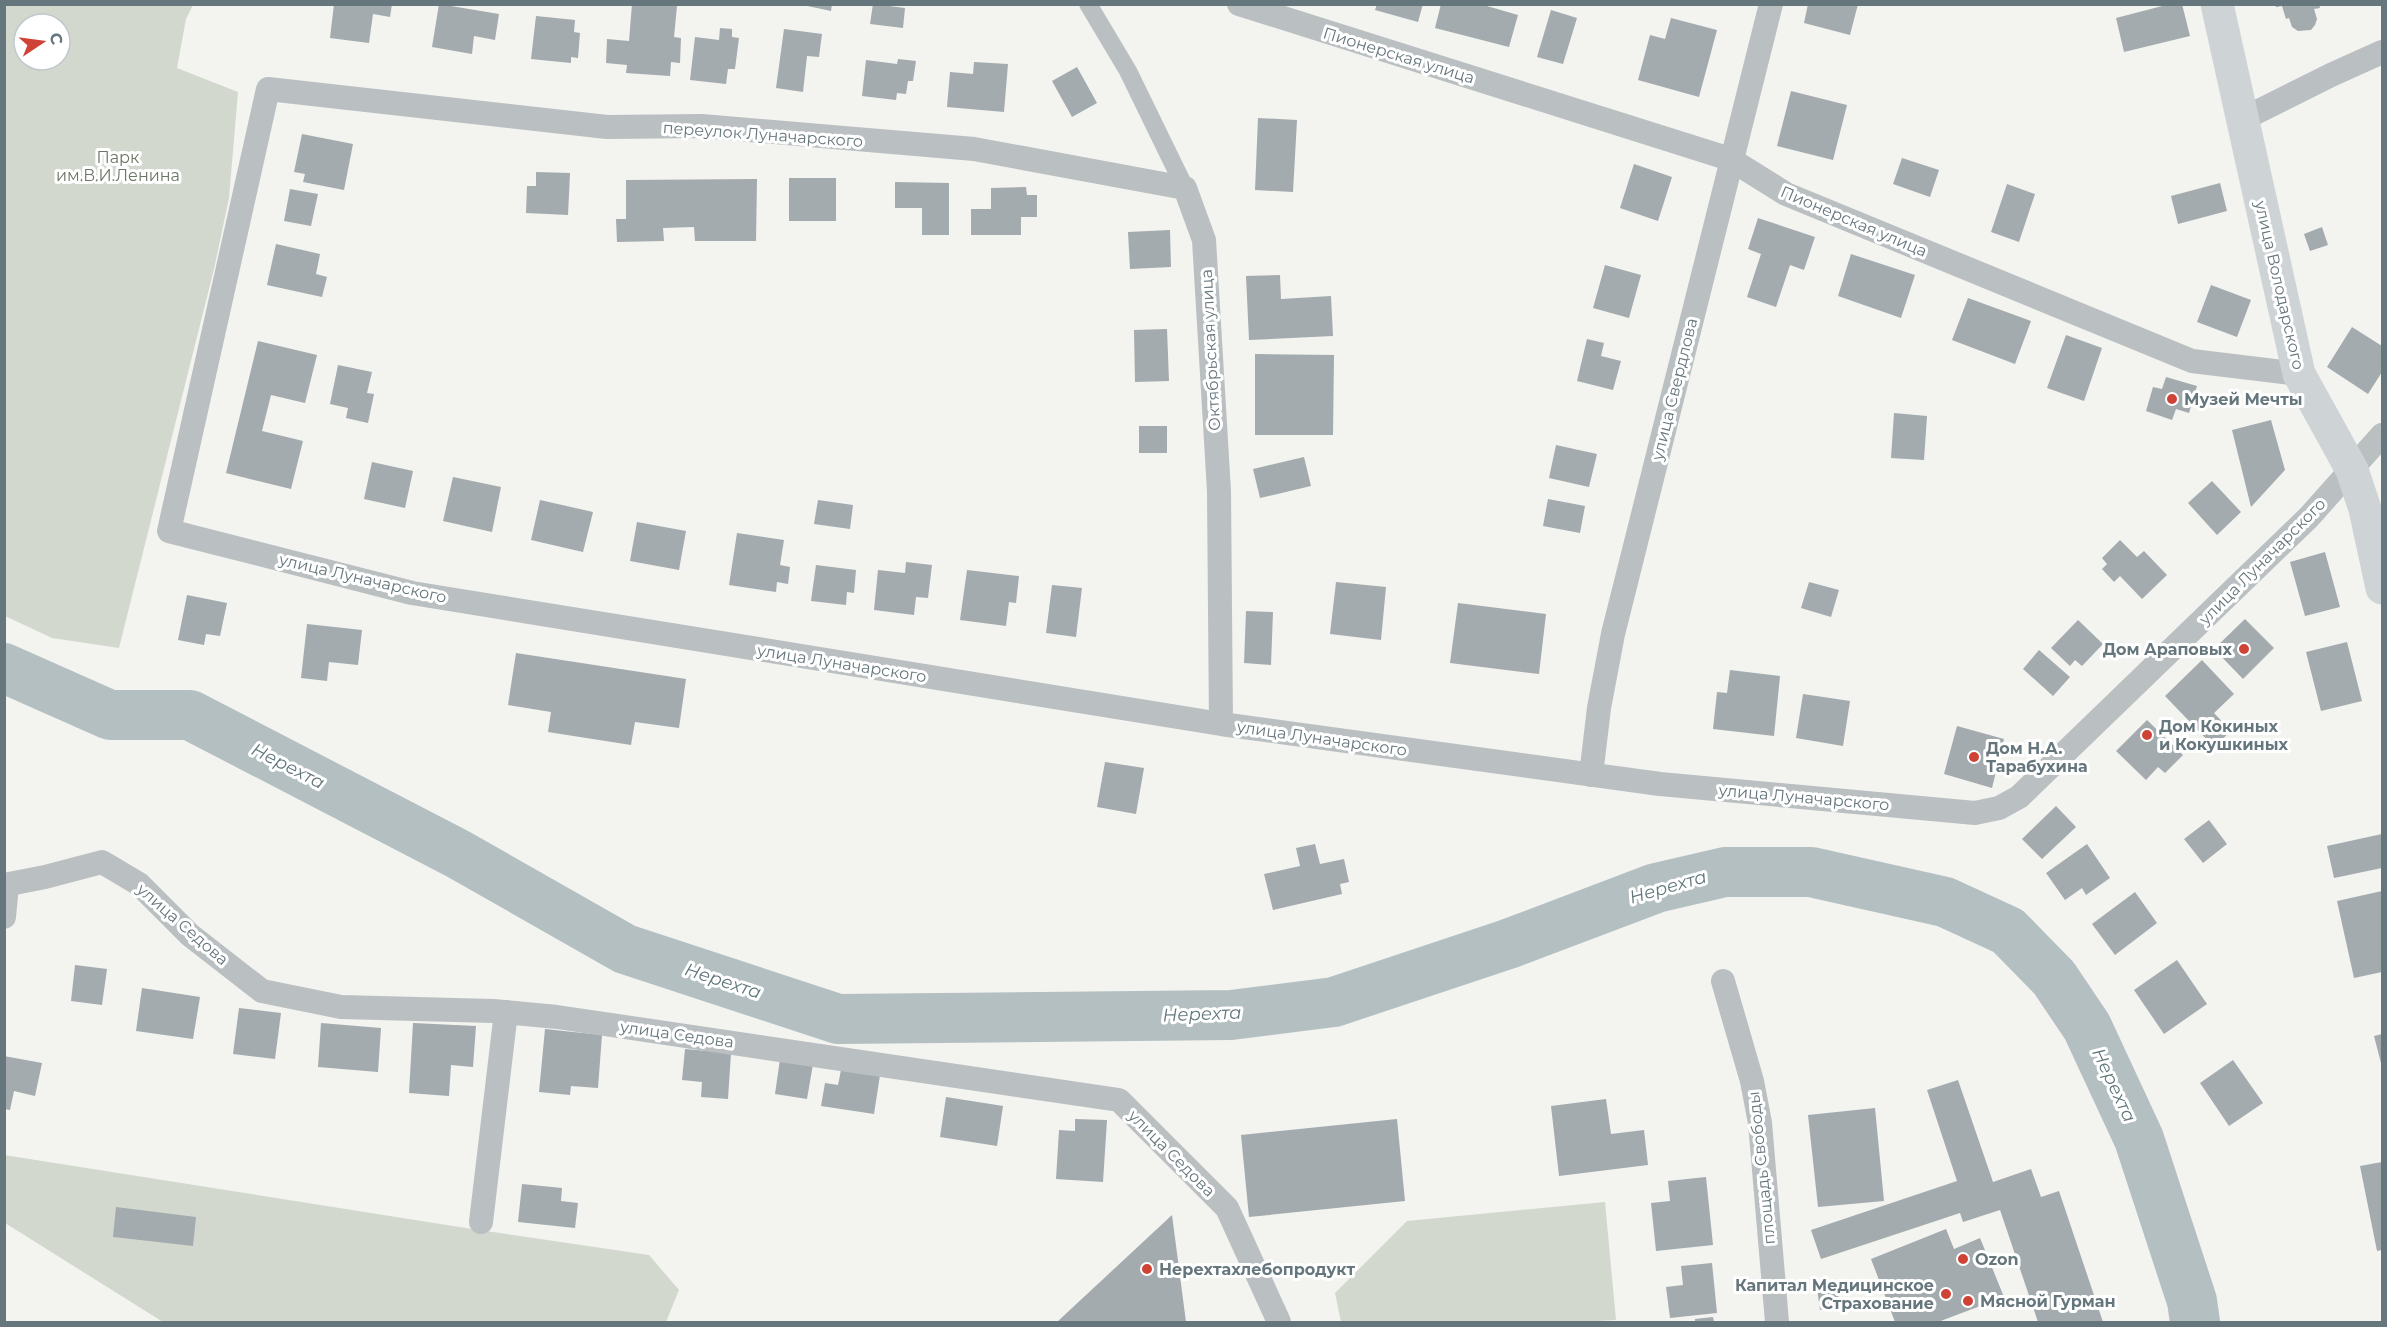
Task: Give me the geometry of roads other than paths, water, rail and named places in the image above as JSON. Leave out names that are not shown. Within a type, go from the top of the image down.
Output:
[{"type":"main road","name":"улица Володарского","points":[[2217,4],[2299,374],[2352,470],[2365,509],[2382,588]]},
{"type":"street","name":"Октябрьская улица","points":[[1088,4],[1128,71],[1185,188],[1204,240],[1219,491],[1221,723]]},
{"type":"street","name":"Пионерская улица","points":[[1239,4],[1730,159],[1786,194],[2192,362],[2299,374]]},
{"type":"street","name":"улица Свердлова","points":[[1591,776],[1599,708],[1613,634],[1730,159],[1771,4]]},
{"type":"street","points":[[2243,119],[2382,52]]},
{"type":"street","name":"переулок Луначарского","points":[[169,531],[268,89],[607,127],[702,126],[974,149],[1185,188]]},
{"type":"street","name":"улица Луначарского","points":[[169,531],[412,593],[1221,723],[1591,776],[1975,813],[1999,808],[2019,797],[2309,517],[2382,435]]},
{"type":"street","name":"улица Седова","points":[[6,885],[102,862],[139,884],[190,935],[262,991],[341,1007],[506,1012],[557,1017],[1119,1100],[1227,1208],[1279,1323]]},
{"type":"street","points":[[4,917],[6,885]]},
{"type":"street","name":"площадь Свободы","points":[[1723,981],[1752,1082],[1760,1123],[1777,1323]]},
{"type":"street","points":[[481,1222],[506,1012]]},
{"type":"waterway","name":"Нерехта","points":[[4,668],[110,715],[190,715],[458,854],[625,949],[838,1019],[1231,1015],[1334,1002],[1508,944],[1656,888],[1725,872],[1811,872],[1945,902],[2008,931],[2054,978],[2087,1027],[2139,1139],[2192,1301],[2195,1322]]},
{"type":"place","name":"Музей Мечты","points":[[2172,399]]},
{"type":"place","name":"Дом Араповых","points":[[2244,649]]},
{"type":"place","name":"Дом Кокиных и Кокушкиных","points":[[2147,735]]},
{"type":"place","name":"Дом Н.А. Тарабухина","points":[[1974,757]]},
{"type":"place","name":"Ozon","points":[[1963,1259]]},
{"type":"place","name":"Нерехтахлебопродукт","points":[[1147,1269]]},
{"type":"place","name":"Капитал Медицинское Страхование","points":[[1946,1294]]},
{"type":"place","name":"Мясной Гурман","points":[[1968,1301]]},
{"type":"park label","name":"Парк им.В.И.Ленина","points":[[118,166]]}]
